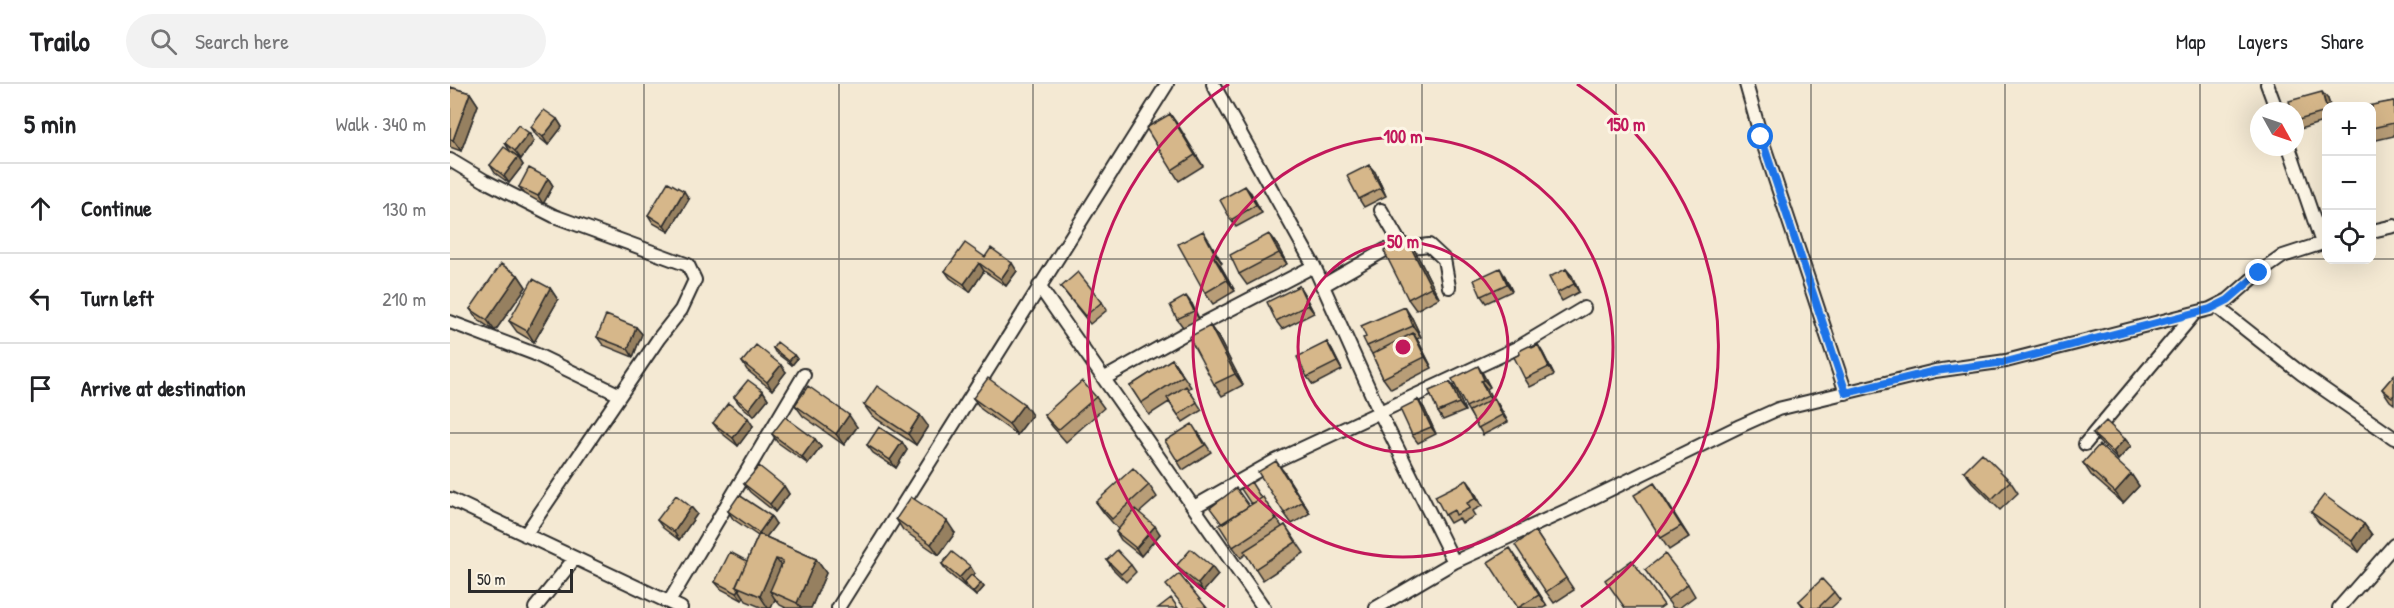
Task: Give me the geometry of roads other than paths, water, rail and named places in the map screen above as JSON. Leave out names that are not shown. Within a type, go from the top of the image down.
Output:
[{"type":"street","points":[[838,608],[1167,84]]},
{"type":"street","points":[[1213,84],[1314,266],[1379,411],[1454,562]]},
{"type":"street","points":[[1746,84],[1846,393]]},
{"type":"street","points":[[2267,84],[2274,102]]},
{"type":"street","points":[[2292,156],[2322,238]]},
{"type":"street","points":[[450,160],[485,181],[554,216],[688,264],[695,280],[681,310],[525,535]]},
{"type":"street","points":[[1381,210],[1403,248]]},
{"type":"street","points":[[2376,230],[2394,226]]},
{"type":"street","points":[[1376,608],[1454,562],[1778,409],[1935,371],[2006,362],[2194,314],[2228,300],[2283,256],[2322,244]]},
{"type":"street","points":[[1322,286],[1385,250],[1430,245],[1444,259],[1449,287]]},
{"type":"street","points":[[1105,378],[1314,266]]},
{"type":"street","points":[[1039,285],[1264,608]]},
{"type":"street","points":[[2216,306],[2302,374],[2394,438]]},
{"type":"street","points":[[1194,507],[1273,462],[1517,348],[1584,308]]},
{"type":"street","points":[[2085,444],[2194,314]]},
{"type":"street","points":[[450,322],[535,354],[620,395]]},
{"type":"street","points":[[669,602],[804,375]]},
{"type":"street","points":[[450,499],[681,608]]},
{"type":"street","points":[[2339,608],[2394,546]]},
{"type":"street","points":[[535,608],[575,558]]}]
